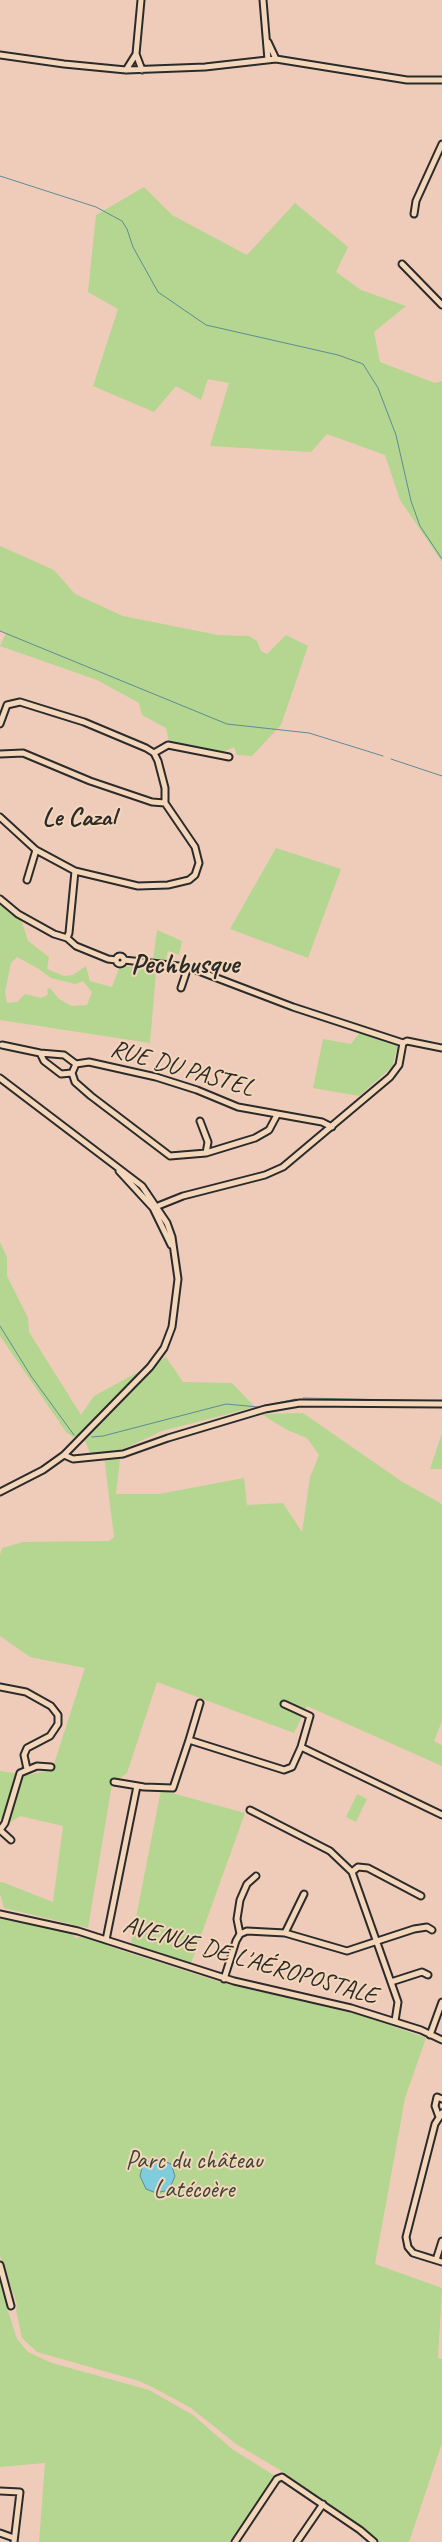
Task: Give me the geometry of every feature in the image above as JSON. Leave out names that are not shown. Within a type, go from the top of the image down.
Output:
[{"type":"street","points":[[140,0],[136,54],[142,70]]},
{"type":"street","points":[[263,0],[268,41],[268,60]]},
{"type":"street","points":[[268,41],[276,59]]},
{"type":"street","points":[[126,70],[136,54]]},
{"type":"street","points":[[0,55],[126,70],[205,67],[276,59],[406,80],[442,80]]},
{"type":"street","points":[[414,214],[416,201],[442,144]]},
{"type":"street","points":[[402,264],[442,305]]},
{"type":"street","points":[[0,724],[7,705],[20,702],[84,722],[154,753],[165,788],[165,803],[199,855],[198,868],[189,880],[168,885],[138,886],[75,871],[36,850],[0,816]]},
{"type":"street","points":[[154,753],[168,745],[229,758]]},
{"type":"street","points":[[0,754],[23,752],[90,781],[152,802],[165,803]]},
{"type":"street","points":[[27,880],[36,850]]},
{"type":"street","points":[[67,938],[70,934],[75,871]]},
{"type":"street","points":[[0,899],[18,914],[54,934],[67,938],[79,948],[108,959],[116,960],[120,956],[124,960],[188,967],[293,1007],[403,1043],[407,1041],[442,1048]]},
{"type":"street","points":[[181,988],[188,967]]},
{"type":"street","points":[[155,1206],[184,1196],[273,1172],[289,1163],[394,1073],[400,1060],[403,1043]]},
{"type":"street","name":"RUE DU PASTEL","points":[[2,1046],[64,1055],[76,1064],[89,1062],[156,1077],[197,1090],[238,1107],[322,1122],[332,1128]]},
{"type":"street","name":"RUE DU PASTEL","points":[[40,1053],[44,1061],[61,1074],[72,1073]]},
{"type":"street","name":"RUE DU PASTEL","points":[[76,1064],[72,1073],[75,1082],[167,1155],[175,1157],[206,1152],[263,1134],[274,1124],[278,1115]]},
{"type":"street","points":[[0,1078],[107,1160],[155,1206],[175,1256],[177,1298],[172,1327],[164,1348],[140,1378],[64,1455],[43,1470],[0,1492]]},
{"type":"street","points":[[200,1122],[208,1142],[206,1152]]},
{"type":"street","points":[[315,1122],[324,1134]]},
{"type":"street","points":[[64,1455],[73,1459],[123,1454],[168,1438],[265,1409],[300,1403],[442,1404]]},
{"type":"street","points":[[0,1687],[26,1692],[51,1706],[58,1715],[58,1724],[50,1736],[27,1748],[24,1754],[26,1769]]},
{"type":"street","points":[[114,1782],[137,1786],[173,1788],[200,1703]]},
{"type":"street","points":[[189,1740],[284,1770],[292,1767],[301,1747],[310,1716],[284,1704]]},
{"type":"street","points":[[301,1747],[442,1815]]},
{"type":"street","points":[[11,1840],[0,1830],[5,1823],[17,1778],[26,1769],[37,1766],[51,1767]]},
{"type":"street","points":[[106,1940],[137,1786]]},
{"type":"street","points":[[250,1810],[330,1851],[342,1860],[352,1872],[398,2004],[395,2022]]},
{"type":"street","points":[[352,1872],[358,1867],[368,1868],[421,1896]]},
{"type":"street","points":[[224,1978],[240,1934],[237,1919],[240,1900],[247,1884],[256,1876]]},
{"type":"street","points":[[285,1933],[304,1894]]},
{"type":"street","name":"AVENUE DE L'AÉROPOSTALE","points":[[0,1914],[72,1929],[224,1978],[329,2002],[395,2022],[430,2035],[442,2042]]},
{"type":"street","points":[[240,1934],[252,1930],[285,1933],[342,1950],[352,1950],[422,1927],[432,1930]]},
{"type":"street","points":[[391,1982],[422,1972],[428,1975]]},
{"type":"street","points":[[430,2035],[442,2002]]},
{"type":"street","points":[[442,2098],[437,2097],[435,2106],[440,2115],[435,2124],[406,2237],[412,2252],[439,2261],[442,2241]]},
{"type":"street","points":[[0,2265],[11,2306]]},
{"type":"street","points":[[236,2542],[280,2477],[323,2504],[374,2542]]},
{"type":"street","points":[[0,2491],[20,2492],[14,2540],[0,2533]]},
{"type":"street","points":[[297,2542],[323,2504]]},
{"type":"green space","points":[[144,187],[172,215],[247,255],[295,203],[348,247],[336,272],[361,290],[406,306],[374,332],[380,362],[435,383],[442,381],[442,562],[400,500],[385,455],[327,434],[311,452],[210,446],[229,383],[208,379],[201,400],[176,386],[154,412],[93,386],[118,309],[88,292],[96,215]]},
{"type":"green space","points":[[0,546],[54,570],[75,594],[123,616],[218,635],[249,636],[257,641],[261,651],[267,654],[286,635],[308,646],[281,725],[252,756],[237,755],[234,747],[218,754],[169,741],[166,728],[142,715],[139,703],[97,680],[0,646],[6,633],[0,631]]},
{"type":"green space","points":[[276,848],[341,869],[308,958],[230,929]]},
{"type":"green space","points":[[0,903],[21,919],[28,941],[49,957],[47,969],[64,976],[73,975],[86,966],[90,981],[112,987],[120,966],[144,967],[156,972],[150,1043],[0,1020]],"holes":[[[17,957],[51,978],[75,984],[83,981],[92,992],[87,1005],[72,1006],[59,999],[50,988],[47,989],[48,994],[41,998],[25,994],[17,1002],[7,1003],[5,992],[11,963]]]},
{"type":"green space","points":[[157,930],[182,941],[179,955],[168,951],[166,958],[171,962],[153,961]]},
{"type":"green space","points":[[361,1031],[398,1044],[392,1067],[359,1096],[313,1088],[323,1039],[351,1044]]},
{"type":"green space","points":[[0,1242],[7,1257],[7,1276],[28,1318],[29,1332],[81,1415],[94,1396],[166,1357],[183,1382],[232,1383],[255,1407],[162,1431],[121,1450],[116,1494],[159,1494],[244,1478],[247,1505],[283,1503],[302,1532],[310,1477],[319,1455],[307,1438],[287,1430],[261,1414],[303,1413],[401,1481],[442,1504],[442,1721],[434,1741],[442,1745],[442,1766],[307,1706],[294,1733],[157,1682],[127,1773],[112,1784],[88,1928],[4,1908],[0,1894],[0,1882],[2,1882],[53,1902],[63,1826],[20,1816],[11,1822],[0,1819],[0,1771],[27,1775],[52,1770],[85,1668],[30,1657],[0,1636],[0,1555],[2,1548],[23,1542],[109,1541],[114,1537],[104,1456],[91,1455],[82,1434],[73,1437],[66,1432],[0,1336]]},
{"type":"green space","points":[[442,1433],[442,1469],[430,1469]]},
{"type":"green space","points":[[161,1790],[245,1813],[190,1966],[131,1943]]},
{"type":"green space","points":[[357,1794],[367,1799],[356,1822],[346,1817]]},
{"type":"green space","name":"Parc du château Latécoère","points":[[0,1919],[72,1932],[75,1938],[85,1936],[117,1949],[223,1983],[364,2016],[426,2038],[405,2098],[375,2264],[442,2288],[438,2358],[442,2359],[442,2443],[409,2542],[378,2542],[354,2522],[280,2470],[236,2444],[191,2408],[158,2390],[139,2381],[37,2352],[22,2338],[16,2310],[17,2304],[0,2256]]},
{"type":"green space","points":[[0,2274],[7,2308],[17,2339],[28,2352],[52,2363],[149,2390],[193,2415],[232,2449],[275,2476],[229,2542],[39,2542],[45,2463],[0,2467]]},
{"type":"water","points":[[158,2158],[171,2164],[175,2176],[169,2190],[156,2193],[146,2189],[140,2176],[146,2162]]},
{"type":"waterway","points":[[0,176],[96,207],[122,221],[133,247],[158,292],[206,325],[338,355],[363,364],[378,388],[396,435],[411,501],[420,526],[442,559]]},
{"type":"waterway","points":[[0,631],[227,724],[309,733],[383,756]]},
{"type":"waterway","points":[[391,759],[442,776]]},
{"type":"waterway","points":[[0,1326],[31,1376],[74,1435]]},
{"type":"waterway","points":[[303,1398],[442,1401]]},
{"type":"waterway","points":[[92,1437],[103,1436],[226,1404],[258,1407],[296,1399]]},
{"type":"district","name":"Le Cazal","points":[[79,818]]},
{"type":"district","name":"Pechbusque","points":[[185,966]]}]
